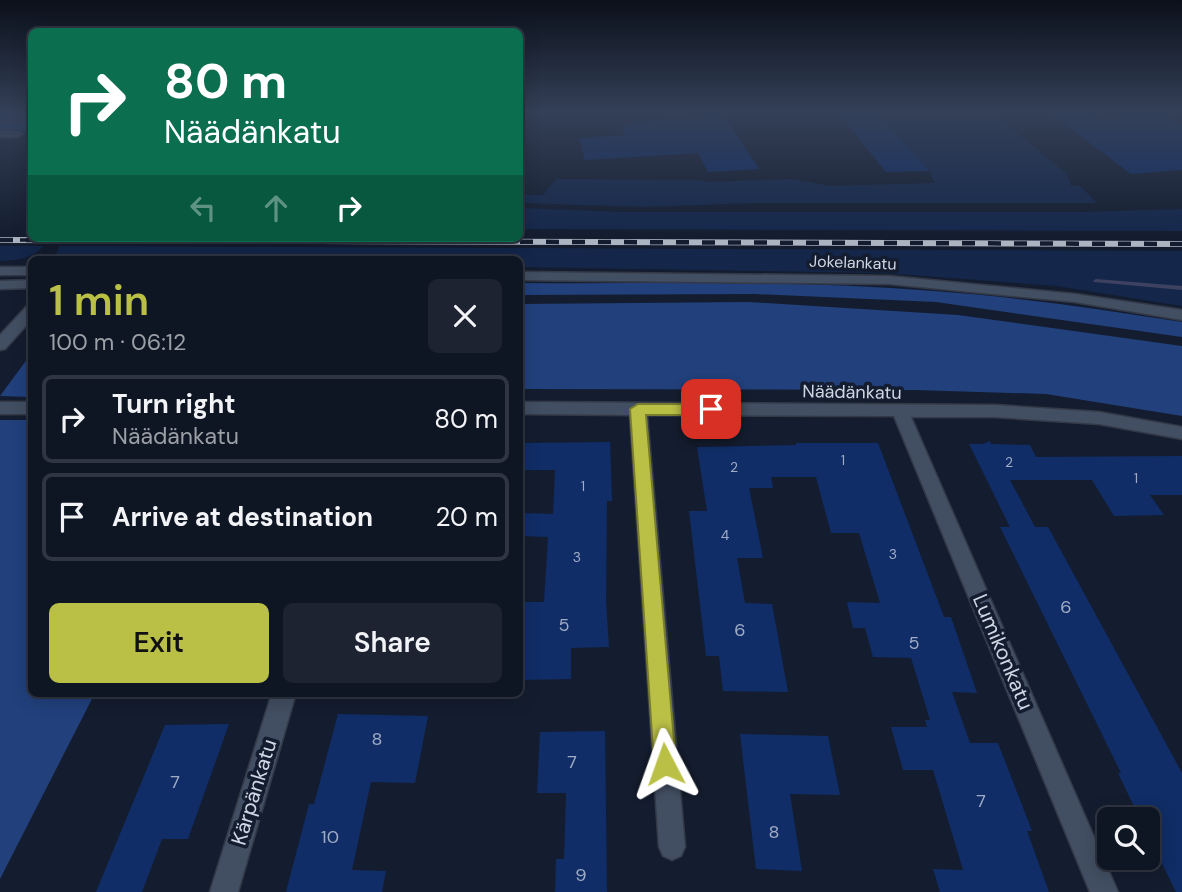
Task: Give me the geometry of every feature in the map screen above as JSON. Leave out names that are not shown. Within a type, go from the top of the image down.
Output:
[{"type":"street","points":[[0,271],[28,271]]},
{"type":"street","name":"Jokelankatu","points":[[523,276],[889,280],[1075,298],[1182,315]]},
{"type":"street","points":[[0,285],[28,284]]},
{"type":"street","points":[[0,345],[28,314]]},
{"type":"street","points":[[0,408],[28,408]]},
{"type":"street","name":"Näädänkatu","points":[[523,408],[1049,413],[1099,418],[1182,433]]},
{"type":"street","points":[[638,409],[672,847]]},
{"type":"street","name":"Lumikonkatu","points":[[901,412],[1104,892]]},
{"type":"street","name":"Kärpänkatu","points":[[224,892],[283,697]]},
{"type":"shaded area","points":[[914,155],[1043,155],[1067,174],[1071,186],[1080,186],[1097,203],[753,203],[644,207],[523,203],[523,195],[543,195],[556,179],[708,182],[793,179],[830,186],[935,183],[929,171]]},
{"type":"shaded area","points":[[523,208],[623,212],[1085,212],[1182,209],[1182,231],[523,229]]},
{"type":"shaded area","points":[[0,246],[44,246],[24,258],[0,261]]},
{"type":"shaded area","points":[[59,246],[1182,251],[1182,306],[1057,286],[884,273],[523,267],[523,256],[56,256]]},
{"type":"shaded area","points":[[523,283],[779,284],[965,294],[1059,304],[1182,322],[1182,337],[936,302],[755,294],[523,295]]},
{"type":"shaded area","points":[[748,302],[958,315],[1182,346],[1182,416],[1046,394],[915,390],[523,389],[523,304]]},
{"type":"shaded area","points":[[28,358],[28,397],[0,396]]},
{"type":"shaded area","points":[[0,420],[28,420],[28,697],[93,697],[0,879]]},
{"type":"building","points":[[584,155],[672,155],[585,160]]},
{"type":"building","points":[[699,155],[750,155],[759,169],[708,172]]},
{"type":"building","points":[[872,155],[914,155],[929,171],[886,172]]},
{"type":"building","points":[[1105,155],[1182,155],[1182,170],[1131,174]]},
{"type":"building","points":[[990,441],[991,444],[1030,445],[1036,457],[1182,456],[1182,495],[1150,495],[1164,515],[1114,516],[1092,480],[1010,480],[1035,527],[1048,527],[1182,773],[1182,892],[1176,892],[1160,859],[1160,807],[1134,807],[1118,773],[1121,773],[1000,527],[1010,527],[969,444]]},
{"type":"building","points":[[610,442],[612,501],[607,501],[606,601],[609,647],[571,648],[571,679],[523,680],[523,602],[544,602],[548,537],[523,536],[523,513],[553,514],[555,470],[523,470],[523,443]]},
{"type":"building","points":[[878,443],[944,617],[951,617],[977,693],[952,692],[970,743],[998,743],[1032,831],[1027,831],[1049,892],[940,892],[933,869],[963,870],[933,770],[903,770],[891,727],[927,727],[925,720],[930,720],[911,658],[873,657],[865,628],[853,628],[847,602],[880,603],[859,533],[831,533],[816,477],[771,477],[773,488],[749,488],[763,558],[737,558],[745,603],[772,604],[788,692],[723,691],[719,656],[706,656],[689,511],[707,511],[697,447]]},
{"type":"building","points":[[338,714],[428,716],[415,783],[371,782],[352,870],[386,871],[382,892],[286,892],[309,804],[314,804]]},
{"type":"building","points":[[229,724],[188,839],[162,839],[142,892],[96,892],[165,725]]},
{"type":"building","points":[[605,731],[607,892],[555,892],[556,859],[564,859],[566,793],[537,793],[540,732]]},
{"type":"building","points":[[740,734],[828,736],[840,795],[790,794],[802,871],[756,869]]},
{"type":"waterway","points":[[1096,281],[1182,288]]},
{"type":"railway","points":[[28,240],[0,240],[28,240]]},
{"type":"railway","points":[[523,242],[1182,244]]},
{"type":"route","points":[[665,764],[638,409],[711,409]]}]
